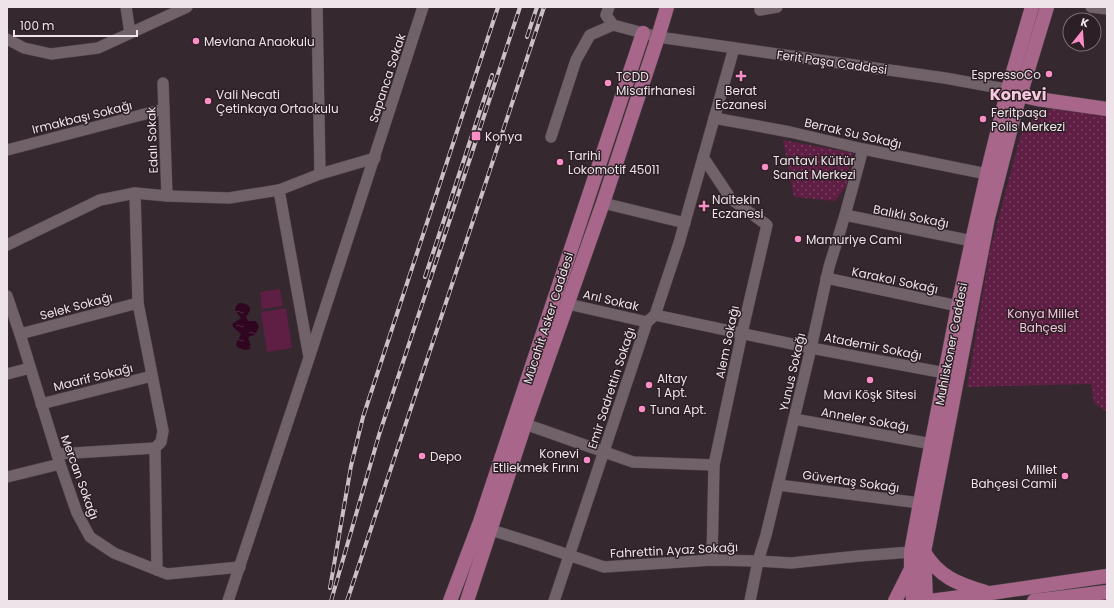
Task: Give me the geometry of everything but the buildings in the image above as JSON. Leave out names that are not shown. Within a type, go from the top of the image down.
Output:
[{"type":"main road","name":"Mücahit Asker Caddesi","points":[[467,601],[525,424],[603,203],[667,7]]},
{"type":"main road","points":[[1015,91],[1032,7]]},
{"type":"main road","points":[[1015,91],[1047,7]]},
{"type":"main road","name":"Mücahit Asker Caddesi","points":[[450,601],[480,522],[643,33]]},
{"type":"main road","name":"Ferit Paşa Caddesi","points":[[1015,91],[1030,89],[1107,99]]},
{"type":"main road","name":"Ferit Paşa Caddesi","points":[[1015,91],[1037,99],[1107,109]]},
{"type":"main road","name":"Muhliskoner Caddesi","points":[[926,601],[918,552],[920,503],[958,306],[987,174],[1015,91]]},
{"type":"main road","name":"Muhliskoner Caddesi","points":[[913,601],[911,569],[918,552],[988,218],[1015,112],[1015,91]]},
{"type":"main road","points":[[918,552],[950,579],[991,593]]},
{"type":"main road","points":[[895,601],[911,569]]},
{"type":"main road","points":[[930,601],[1107,576]]},
{"type":"main road","points":[[1034,601],[1107,592]]},
{"type":"street","points":[[126,7],[130,33]]},
{"type":"street","points":[[7,39],[24,48],[51,54],[98,48],[187,7]]},
{"type":"street","points":[[317,7],[320,174]]},
{"type":"street","name":"Sapanca Sokak","points":[[228,601],[424,7]]},
{"type":"street","points":[[551,137],[576,60],[590,35],[614,25],[606,15],[609,7]]},
{"type":"street","points":[[760,8],[777,7]]},
{"type":"street","points":[[1091,7],[1107,9]]},
{"type":"street","name":"Ferit Paşa Caddesi","points":[[614,25],[658,37],[945,78],[1015,91]]},
{"type":"street","name":"Emir Sadrettin Sokağı","points":[[554,601],[604,452],[685,223],[734,48]]},
{"type":"street","name":"Edalı Sokak","points":[[163,84],[167,196]]},
{"type":"street","name":"Irmakbaşı Sokağı","points":[[7,150],[164,110]]},
{"type":"street","name":"Berrak Su Sokağı","points":[[714,118],[790,132],[863,149],[987,174]]},
{"type":"street","name":"Yunus Sokağı","points":[[750,601],[758,561],[766,535],[811,348],[826,278],[863,149]]},
{"type":"street","name":"Alem Sokağı","points":[[703,157],[731,199],[767,226],[742,333],[714,465],[712,560]]},
{"type":"street","points":[[7,246],[100,200],[135,193],[167,196],[229,198],[279,190],[320,174],[375,158]]},
{"type":"street","points":[[279,190],[309,358]]},
{"type":"street","points":[[7,476],[58,459],[155,448],[161,442],[163,431],[138,303],[135,193]]},
{"type":"street","points":[[603,203],[685,223]]},
{"type":"street","name":"Balıklı Sokağı","points":[[845,216],[972,241]]},
{"type":"street","name":"Karakol Sokağı","points":[[826,278],[958,306]]},
{"type":"street","name":"Mercan Sokağı","points":[[7,296],[58,459],[77,513],[90,537],[114,553],[167,574],[240,567]]},
{"type":"street","name":"Selek Sokağı","points":[[20,334],[138,303]]},
{"type":"street","name":"Arıl Sokak","points":[[568,304],[651,319]]},
{"type":"street","name":"Atademir Sokağı","points":[[651,319],[742,333],[811,348],[945,373]]},
{"type":"street","points":[[7,374],[30,368]]},
{"type":"street","name":"Maarif Sokağı","points":[[41,404],[152,376]]},
{"type":"street","name":"Anneler Sokağı","points":[[794,419],[932,444]]},
{"type":"street","points":[[525,424],[633,462],[714,465]]},
{"type":"street","points":[[155,448],[157,570]]},
{"type":"street","name":"Güvertaş Sokağı","points":[[778,485],[920,503]]},
{"type":"street","name":"Fahrettin Ayaz Sokağı","points":[[491,530],[534,542],[569,556],[604,567],[712,560],[791,563],[918,552]]},
{"type":"green space","name":"Konya Millet Bahçesi","points":[[1061,106],[1107,114],[1107,412],[1094,403],[1091,384],[967,387],[990,250],[1020,137],[1028,124],[1036,116],[1046,110]]},
{"type":"green space","points":[[783,140],[853,153],[846,186],[835,201],[794,197]]},
{"type":"green space","points":[[280,289],[283,306],[262,309],[260,292]]},
{"type":"green space","points":[[286,308],[292,348],[267,352],[261,312]]},
{"type":"water","points":[[239,303],[249,306],[250,310],[246,317],[248,321],[255,321],[259,327],[255,335],[248,338],[251,346],[250,349],[245,350],[237,347],[236,344],[241,334],[233,327],[232,324],[241,318],[235,310]]},
{"type":"railway","points":[[330,588],[351,466],[363,417],[498,7]]},
{"type":"railway","points":[[331,601],[379,435],[520,7]]},
{"type":"railway","points":[[527,37],[537,7]]},
{"type":"railway","points":[[347,601],[544,7]]},
{"type":"railway","points":[[425,277],[492,75]]},
{"type":"place","name":"Mevlana Anaokulu","points":[[196,41]]},
{"type":"place","name":"EspressoCo","points":[[1049,74]]},
{"type":"place","name":"Berat Eczanesi","points":[[741,76]]},
{"type":"place","name":"TCDD Misafirhanesi","points":[[608,83]]},
{"type":"place","name":"Vali Necati Çetinkaya Ortaokulu","points":[[208,101]]},
{"type":"place","name":"Feritpaşa Polis Merkezi","points":[[983,119]]},
{"type":"place","name":"Konya","points":[[476,136]]},
{"type":"place","name":"Tarihi Lokomotif 45011","points":[[560,162]]},
{"type":"place","name":"Tantavi Kültür Sanat Merkezi","points":[[765,167]]},
{"type":"place","name":"Naltekin Eczanesi","points":[[704,206]]},
{"type":"place","name":"Mamuriye Cami","points":[[798,239]]},
{"type":"place","name":"Mavi Köşk Sitesi","points":[[870,380]]},
{"type":"place","name":"Altay 1 Apt.","points":[[649,385]]},
{"type":"place","name":"Tuna Apt.","points":[[642,409]]},
{"type":"place","name":"Depo","points":[[422,456]]},
{"type":"place","name":"Konevi Etliekmek Fırını","points":[[587,460]]},
{"type":"place","name":"Millet Bahçesi Camii","points":[[1065,476]]},
{"type":"district","name":"Konevi","points":[[1018,94]]}]
